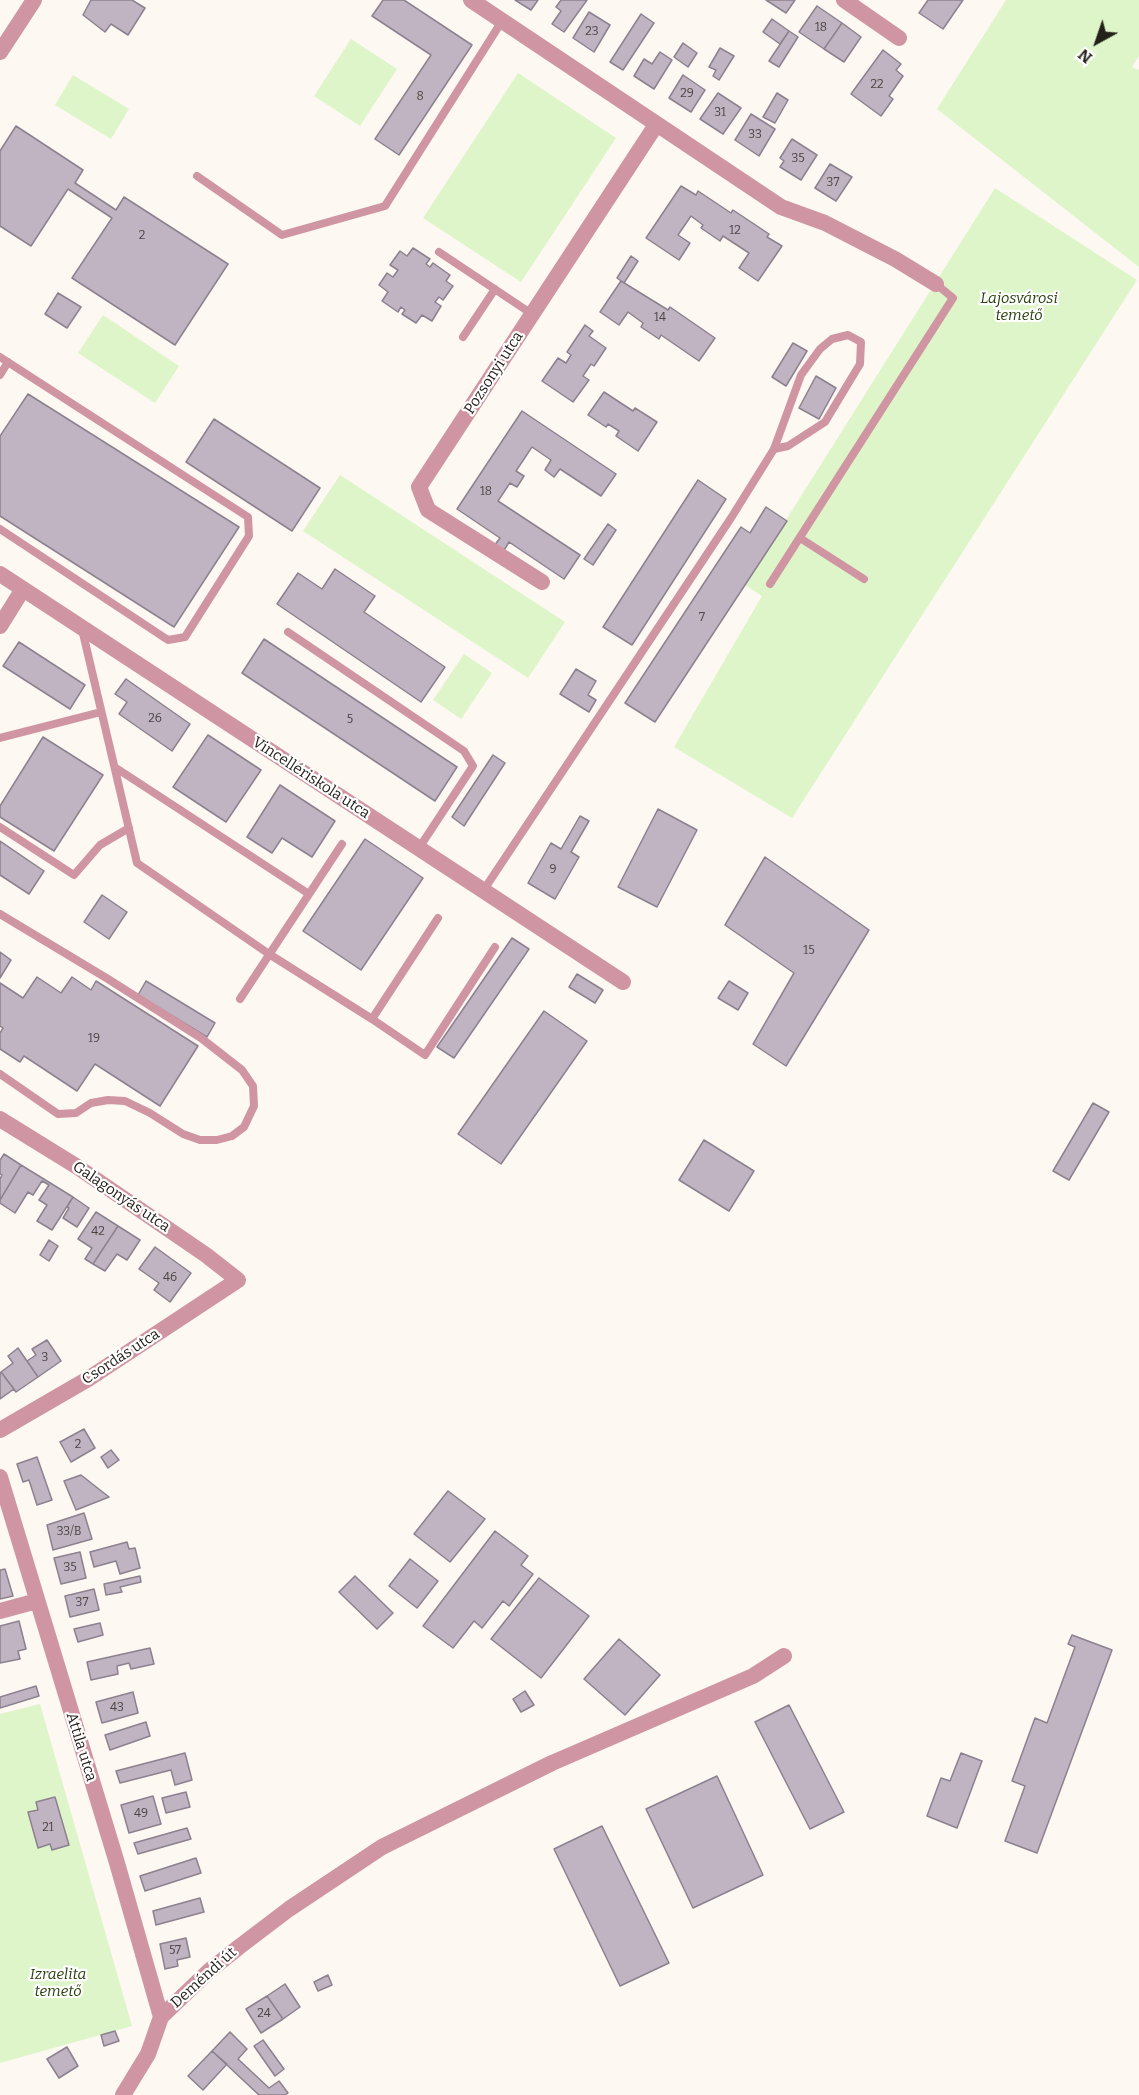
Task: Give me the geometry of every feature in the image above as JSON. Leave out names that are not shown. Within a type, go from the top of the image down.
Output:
[{"type":"street","points":[[0,52],[34,0]]},
{"type":"street","points":[[471,0],[781,207],[825,223],[896,259],[936,284]]},
{"type":"street","points":[[844,0],[899,38]]},
{"type":"street","name":"Pozsonyi utca","points":[[542,582],[428,510],[419,487],[656,125]]},
{"type":"street","name":"Vincellériskola utca","points":[[0,574],[622,982]]},
{"type":"street","points":[[0,626],[23,589]]},
{"type":"street","name":"Galagonyás utca","points":[[0,1119],[76,1166],[206,1255],[238,1280]]},
{"type":"street","name":"Csordás utca","points":[[0,1430],[88,1379],[238,1280]]},
{"type":"street","name":"Attila utca","points":[[0,1478],[161,2017]]},
{"type":"street","points":[[0,1611],[37,1601]]},
{"type":"street","name":"Deméndi út","points":[[123,2095],[148,2054],[161,2017],[209,1971],[288,1910],[382,1847],[552,1763],[753,1676],[784,1656]]},
{"type":"lane","points":[[197,176],[282,235],[385,206],[502,21]]},
{"type":"lane","points":[[439,252],[532,314]]},
{"type":"lane","points":[[770,584],[953,298],[936,284]]},
{"type":"lane","points":[[464,337],[495,289]]},
{"type":"lane","points":[[483,891],[725,528],[774,449],[801,375],[820,349],[832,339],[848,335],[861,342],[860,364],[825,422],[788,446],[774,449]]},
{"type":"lane","points":[[0,357],[248,517],[249,536],[185,637],[168,640],[0,529]]},
{"type":"lane","points":[[0,375],[8,362]]},
{"type":"lane","points":[[800,538],[864,579]]},
{"type":"lane","points":[[82,629],[137,863],[269,954],[425,1055],[495,947]]},
{"type":"lane","points":[[288,632],[464,751],[473,766],[419,848]]},
{"type":"lane","points":[[0,738],[101,712]]},
{"type":"lane","points":[[116,768],[309,894]]},
{"type":"lane","points":[[0,827],[74,874],[100,845],[129,828]]},
{"type":"lane","points":[[240,999],[342,844]]},
{"type":"lane","points":[[0,914],[201,1038],[242,1070],[253,1086],[254,1106],[244,1127],[232,1136],[217,1140],[200,1140],[183,1134],[150,1113],[125,1101],[108,1100],[91,1103],[76,1113],[58,1114],[0,1074]]},
{"type":"lane","points":[[372,1019],[438,918]]},
{"type":"green space","points":[[1006,0],[1139,0],[1139,56],[1132,67],[1139,70],[1139,267],[937,109]]},
{"type":"green space","points":[[351,39],[397,69],[360,126],[314,96]]},
{"type":"green space","points":[[518,73],[616,138],[521,282],[423,218]]},
{"type":"green space","points":[[73,75],[129,109],[111,139],[55,105]]},
{"type":"green space","name":"Lajosvárosi temető","points":[[995,188],[1137,280],[792,818],[674,747],[762,596],[745,585]]},
{"type":"green space","points":[[103,315],[179,366],[155,403],[78,353]]},
{"type":"green space","points":[[340,475],[565,622],[528,678],[303,531]]},
{"type":"green space","points":[[464,654],[492,673],[461,719],[433,700]]},
{"type":"green space","name":"Izraelita temető","points":[[40,1704],[132,2026],[0,2063],[0,1714]]},
{"type":"building","points":[[91,0],[132,0],[145,8],[128,35],[111,24],[105,32],[83,15]]},
{"type":"building","points":[[383,0],[404,0],[472,45],[399,155],[375,139],[431,55],[372,16]]},
{"type":"building","points":[[515,0],[538,0],[531,10]]},
{"type":"building","points":[[561,0],[587,0],[564,32],[552,24],[561,11],[556,7]]},
{"type":"building","points":[[766,0],[795,0],[786,13]]},
{"type":"building","points":[[928,0],[963,0],[943,29],[919,13]]},
{"type":"building","points":[[817,6],[842,23],[824,49],[799,32]]},
{"type":"building","points":[[589,12],[610,25],[594,52],[573,38]]},
{"type":"building","points":[[641,14],[654,23],[623,70],[610,62]]},
{"type":"building","points":[[772,19],[789,31],[780,44],[763,32]]},
{"type":"building","points":[[842,23],[861,37],[844,62],[824,49]]},
{"type":"building","points":[[789,31],[798,37],[779,67],[769,61]]},
{"type":"building","points":[[683,43],[697,53],[688,67],[674,57]]},
{"type":"building","points":[[720,48],[734,56],[719,80],[713,76],[716,70],[709,67]]},
{"type":"building","points":[[883,50],[901,64],[896,70],[903,76],[889,96],[893,99],[881,116],[851,94]]},
{"type":"building","points":[[660,52],[672,60],[654,89],[634,76],[644,59],[652,64]]},
{"type":"building","points":[[683,75],[705,90],[691,112],[669,98]]},
{"type":"building","points":[[718,93],[741,108],[723,134],[700,119]]},
{"type":"building","points":[[777,93],[788,100],[775,123],[763,117]]},
{"type":"building","points":[[751,114],[775,129],[759,156],[735,140]]},
{"type":"building","points":[[16,126],[83,170],[75,183],[116,210],[124,197],[228,264],[175,345],[72,278],[112,218],[68,189],[31,246],[0,226],[0,151]]},
{"type":"building","points":[[792,139],[817,155],[801,180],[780,167],[784,161],[780,158]]},
{"type":"building","points":[[830,164],[852,177],[836,201],[815,188]]},
{"type":"building","points":[[681,186],[696,195],[698,191],[731,213],[733,210],[769,234],[767,237],[782,246],[758,281],[739,268],[749,253],[723,236],[720,241],[701,228],[703,225],[691,216],[678,235],[690,243],[679,260],[646,238]]},
{"type":"building","points":[[413,248],[430,259],[426,264],[430,267],[433,263],[450,275],[446,281],[453,286],[443,300],[439,297],[435,302],[441,306],[432,321],[422,315],[416,323],[402,314],[405,310],[401,307],[398,312],[382,301],[388,292],[379,285],[387,273],[393,277],[398,270],[390,265],[400,251],[407,256]]},
{"type":"building","points":[[631,256],[638,261],[624,283],[617,278]]},
{"type":"building","points":[[621,281],[668,310],[670,307],[715,338],[699,361],[661,335],[659,339],[641,327],[643,323],[628,312],[619,325],[600,312]]},
{"type":"building","points":[[58,293],[81,307],[67,328],[45,314]]},
{"type":"building","points":[[585,325],[593,331],[589,336],[606,348],[594,366],[591,364],[583,376],[589,380],[573,402],[542,381],[558,358],[566,363],[571,355],[567,352]]},
{"type":"building","points":[[793,343],[807,351],[786,386],[772,377]]},
{"type":"building","points":[[816,376],[836,388],[819,419],[799,408]]},
{"type":"building","points":[[604,392],[633,411],[635,408],[657,422],[638,451],[616,436],[619,431],[608,424],[606,427],[588,415]]},
{"type":"building","points":[[28,394],[239,527],[174,627],[0,516],[0,436]]},
{"type":"building","points":[[522,411],[616,474],[601,496],[560,469],[554,477],[545,470],[551,460],[532,447],[516,471],[524,476],[517,487],[510,483],[498,501],[580,555],[564,579],[509,542],[503,552],[494,546],[500,538],[457,509]]},
{"type":"building","points":[[214,419],[320,488],[292,531],[186,462]]},
{"type":"building","points":[[698,480],[726,499],[632,645],[603,627]]},
{"type":"building","points":[[766,507],[787,521],[655,722],[625,703],[741,527],[750,533]]},
{"type":"building","points":[[608,524],[616,530],[593,565],[584,559]]},
{"type":"building","points":[[335,569],[375,596],[364,612],[445,667],[421,702],[277,604],[298,573],[322,589]]},
{"type":"building","points":[[264,639],[457,767],[435,801],[242,673]]},
{"type":"building","points":[[19,642],[85,685],[70,709],[3,666]]},
{"type":"building","points":[[576,669],[596,681],[588,695],[596,700],[589,712],[560,694]]},
{"type":"building","points":[[126,679],[190,724],[172,751],[119,714],[127,702],[115,694]]},
{"type":"building","points":[[208,735],[261,770],[226,822],[173,787]]},
{"type":"building","points":[[43,737],[103,775],[54,851],[0,817],[0,806]]},
{"type":"building","points":[[493,755],[505,763],[464,826],[452,817]]},
{"type":"building","points":[[280,785],[335,821],[312,857],[282,838],[272,853],[247,837]]},
{"type":"building","points":[[658,809],[697,830],[657,907],[618,887]]},
{"type":"building","points":[[580,816],[589,821],[571,852],[579,857],[555,899],[528,883],[551,843],[561,849]]},
{"type":"building","points":[[365,839],[423,878],[361,970],[303,931]]},
{"type":"building","points":[[0,841],[44,871],[29,894],[0,875]]},
{"type":"building","points":[[765,857],[869,930],[786,1066],[753,1044],[794,973],[725,925]]},
{"type":"building","points":[[102,895],[127,912],[109,939],[84,922]]},
{"type":"building","points":[[512,938],[529,949],[454,1058],[437,1047]]},
{"type":"building","points":[[0,952],[11,960],[0,978]]},
{"type":"building","points":[[577,974],[603,990],[595,1003],[569,987]]},
{"type":"building","points":[[37,977],[61,993],[72,977],[91,990],[96,981],[198,1046],[160,1106],[95,1064],[77,1091],[24,1056],[20,1062],[0,1049],[0,1033],[3,1028],[0,1026],[0,983],[23,998]]},
{"type":"building","points":[[146,981],[215,1023],[207,1037],[138,995]]},
{"type":"building","points":[[729,981],[748,993],[738,1010],[718,998]]},
{"type":"building","points":[[544,1011],[587,1041],[501,1164],[458,1134]]},
{"type":"building","points":[[1093,1103],[1109,1112],[1069,1180],[1053,1171]]},
{"type":"building","points":[[704,1140],[754,1171],[729,1211],[679,1180]]},
{"type":"building","points":[[4,1154],[21,1165],[0,1200],[2,1175],[0,1174],[0,1160]]},
{"type":"building","points":[[21,1165],[73,1197],[52,1230],[37,1221],[47,1205],[39,1200],[49,1185],[42,1181],[33,1195],[28,1192],[15,1213],[0,1203]]},
{"type":"building","points":[[73,1197],[89,1208],[77,1227],[63,1218]]},
{"type":"building","points":[[96,1212],[118,1226],[93,1264],[85,1259],[92,1248],[78,1239]]},
{"type":"building","points":[[118,1226],[140,1240],[127,1260],[117,1254],[105,1271],[93,1264]]},
{"type":"building","points":[[49,1240],[58,1246],[49,1261],[40,1255]]},
{"type":"building","points":[[155,1247],[191,1273],[170,1302],[154,1290],[159,1283],[139,1269]]},
{"type":"building","points":[[47,1340],[61,1361],[38,1377],[27,1361],[36,1355],[32,1349]]},
{"type":"building","points":[[18,1348],[38,1377],[16,1392],[1,1372],[13,1363],[8,1356]]},
{"type":"building","points":[[0,1373],[14,1389],[0,1399]]},
{"type":"building","points":[[84,1429],[95,1448],[71,1462],[60,1442]]},
{"type":"building","points":[[111,1450],[119,1460],[108,1468],[101,1457]]},
{"type":"building","points":[[37,1457],[52,1500],[37,1505],[29,1480],[23,1482],[17,1464]]},
{"type":"building","points":[[81,1475],[109,1497],[76,1510],[64,1481]]},
{"type":"building","points":[[448,1491],[485,1519],[450,1562],[414,1534]]},
{"type":"building","points":[[84,1513],[92,1539],[53,1550],[47,1525]]},
{"type":"building","points":[[495,1531],[528,1556],[521,1565],[533,1574],[509,1606],[503,1601],[482,1628],[474,1621],[453,1648],[423,1626]]},
{"type":"building","points":[[127,1542],[129,1549],[135,1548],[140,1568],[120,1574],[116,1561],[94,1567],[90,1552]]},
{"type":"building","points":[[80,1552],[86,1578],[61,1584],[54,1558]]},
{"type":"building","points":[[410,1559],[438,1581],[417,1608],[389,1586]]},
{"type":"building","points":[[5,1569],[13,1596],[0,1599],[0,1570]]},
{"type":"building","points":[[140,1576],[141,1582],[120,1587],[122,1592],[106,1595],[104,1584]]},
{"type":"building","points":[[355,1576],[393,1613],[377,1629],[339,1592]]},
{"type":"building","points":[[539,1578],[589,1616],[541,1678],[491,1639]]},
{"type":"building","points":[[94,1589],[99,1610],[70,1617],[65,1596]]},
{"type":"building","points":[[19,1621],[26,1649],[18,1651],[20,1659],[0,1663],[0,1626]]},
{"type":"building","points":[[100,1623],[103,1635],[78,1642],[74,1629]]},
{"type":"building","points":[[1072,1635],[1112,1650],[1037,1853],[1005,1841],[1025,1786],[1012,1781],[1035,1718],[1047,1723],[1075,1647],[1068,1644]]},
{"type":"building","points":[[619,1639],[660,1675],[625,1715],[584,1679]]},
{"type":"building","points":[[150,1648],[154,1664],[131,1669],[129,1663],[117,1666],[118,1674],[91,1680],[87,1662]]},
{"type":"building","points":[[36,1686],[39,1696],[0,1708],[0,1697]]},
{"type":"building","points":[[525,1691],[534,1705],[521,1712],[513,1699]]},
{"type":"building","points":[[133,1692],[138,1713],[102,1723],[96,1702]]},
{"type":"building","points":[[789,1705],[844,1812],[810,1829],[755,1722]]},
{"type":"building","points":[[146,1722],[150,1736],[110,1750],[105,1735]]},
{"type":"building","points":[[185,1753],[192,1780],[175,1785],[171,1770],[120,1783],[116,1771]]},
{"type":"building","points":[[961,1753],[982,1761],[957,1828],[927,1816],[941,1778],[950,1781]]},
{"type":"building","points":[[717,1776],[763,1875],[693,1908],[646,1809]]},
{"type":"building","points":[[186,1792],[190,1807],[166,1813],[162,1798]]},
{"type":"building","points":[[153,1796],[161,1824],[129,1833],[121,1805]]},
{"type":"building","points":[[55,1797],[69,1845],[52,1850],[50,1844],[38,1848],[28,1812],[38,1810],[36,1802]]},
{"type":"building","points":[[602,1826],[669,1963],[620,1986],[554,1849]]},
{"type":"building","points":[[187,1828],[191,1839],[138,1854],[134,1843]]},
{"type":"building","points":[[196,1858],[201,1873],[145,1891],[140,1876]]},
{"type":"building","points":[[200,1898],[204,1912],[156,1925],[153,1911]]},
{"type":"building","points":[[186,1938],[190,1957],[177,1960],[178,1966],[165,1969],[160,1944]]},
{"type":"building","points":[[328,1975],[332,1985],[318,1991],[314,1982]]},
{"type":"building","points":[[285,1984],[300,2007],[283,2019],[267,1996]]},
{"type":"building","points":[[267,1996],[283,2019],[261,2033],[246,2009]]},
{"type":"building","points":[[115,2031],[119,2041],[104,2046],[101,2035]]},
{"type":"building","points":[[230,2032],[247,2049],[238,2059],[269,2088],[279,2081],[288,2093],[259,2095],[212,2051]]},
{"type":"building","points":[[263,2040],[284,2069],[275,2076],[254,2046]]},
{"type":"building","points":[[67,2047],[78,2066],[59,2078],[47,2059]]},
{"type":"building","points":[[212,2051],[227,2064],[203,2090],[188,2076]]}]
